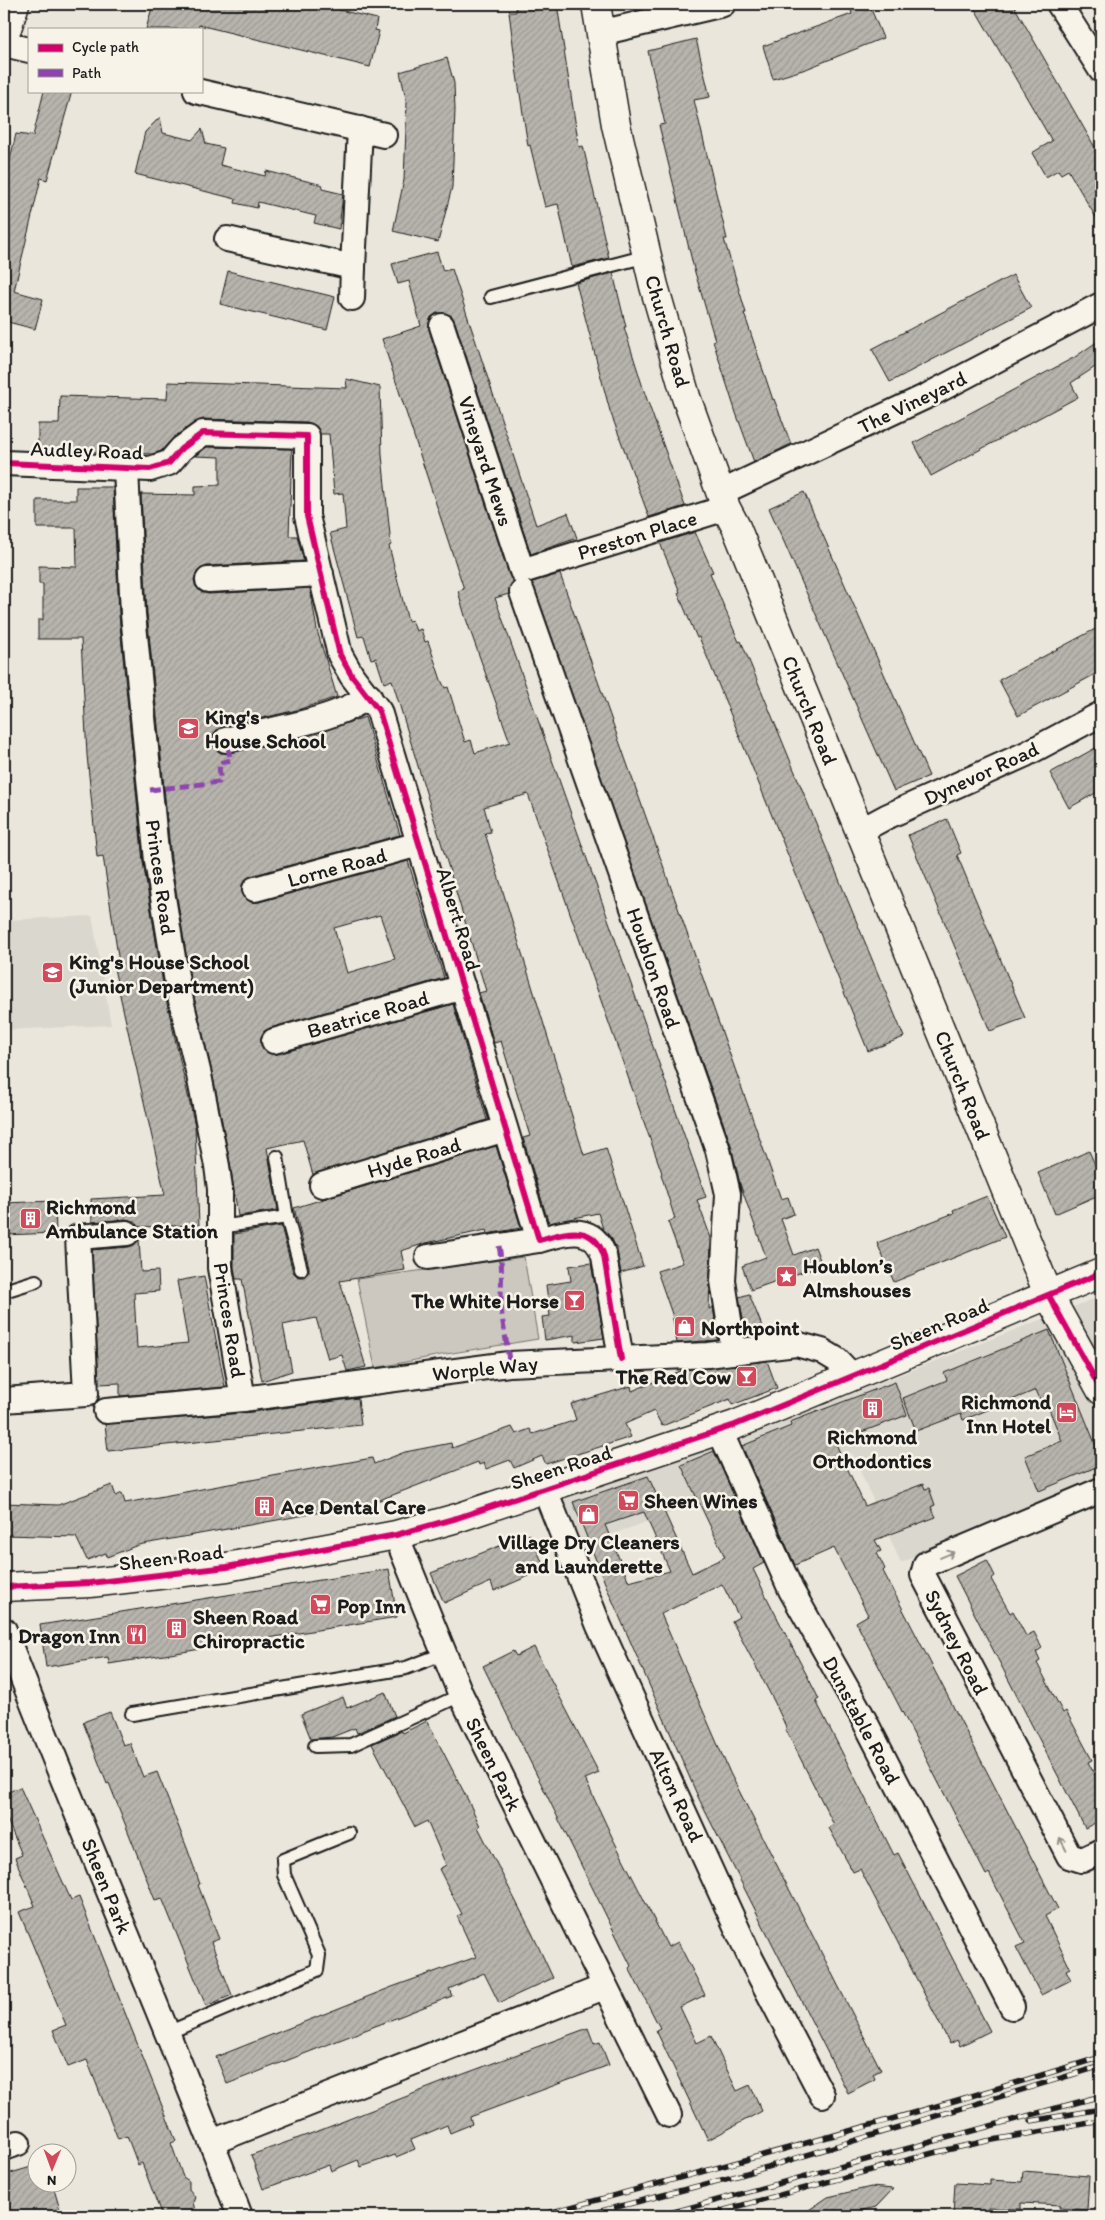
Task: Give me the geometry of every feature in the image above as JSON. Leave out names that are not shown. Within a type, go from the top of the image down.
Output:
[{"type":"main road","points":[[4,37],[14,4]]},
{"type":"main road","name":"Church Road","points":[[596,4],[616,125],[647,256],[686,397],[723,500],[736,526],[1049,1296],[1101,1390]]},
{"type":"main road","name":"Sheen Road","points":[[4,1587],[90,1582],[228,1567],[396,1535],[458,1518],[720,1431],[1101,1273]]},
{"type":"street","points":[[600,33],[723,4]]},
{"type":"street","points":[[1059,4],[1101,70]]},
{"type":"street","points":[[4,44],[28,50]]},
{"type":"street","points":[[200,92],[384,135]]},
{"type":"street","points":[[352,298],[360,129]]},
{"type":"street","points":[[227,238],[353,267]]},
{"type":"street","name":"The Vineyard","points":[[723,500],[929,395],[1101,304]]},
{"type":"street","name":"Vineyard Mews","points":[[442,326],[522,571],[548,563]]},
{"type":"street","name":"Audley Road","points":[[4,463],[150,470],[169,463],[181,449],[203,434],[307,436]]},
{"type":"street","name":"Albert Road","points":[[307,436],[307,516],[340,655],[352,676],[379,711],[539,1240]]},
{"type":"street","name":"Princes Road","points":[[126,469],[133,614],[157,861],[178,988],[199,1075],[217,1166],[220,1189],[220,1268],[243,1399]]},
{"type":"street","name":"Preston Place","points":[[548,563],[723,500]]},
{"type":"street","points":[[208,580],[321,574]]},
{"type":"street","name":"Houblon Road","points":[[522,592],[718,1150],[728,1194],[722,1281],[734,1352]]},
{"type":"street","points":[[226,740],[337,713],[358,705],[369,696]]},
{"type":"street","name":"Dynevor Road","points":[[860,831],[886,817],[1026,754],[1101,714]]},
{"type":"street","name":"Lorne Road","points":[[255,889],[419,844]]},
{"type":"street","name":"Beatrice Road","points":[[274,1041],[462,987]]},
{"type":"street","name":"Hyde Road","points":[[322,1185],[506,1129]]},
{"type":"street","points":[[428,1257],[539,1240],[573,1231],[588,1235],[596,1240],[604,1256],[621,1359]]},
{"type":"street","points":[[4,1400],[86,1394],[78,1237],[127,1233]]},
{"type":"street","name":"Worple Way","points":[[106,1411],[243,1399],[508,1364],[734,1352],[796,1344],[822,1351],[837,1360],[853,1377]]},
{"type":"street","name":"Dunstable Road","points":[[720,1431],[791,1590],[861,1714],[1012,2007]]},
{"type":"street","name":"Alton Road","points":[[545,1490],[599,1626],[751,1958],[822,2095]]},
{"type":"street","name":"Sydney Road","points":[[1101,1490],[926,1564],[923,1575],[1069,1856],[1082,1860],[1101,1851]]},
{"type":"street","name":"Sheen Park","points":[[396,1535],[461,1695],[669,2115]]},
{"type":"street","name":"Sheen Park","points":[[4,1630],[46,1739],[212,2142],[240,2216]]},
{"type":"street","points":[[212,2142],[604,1986]]},
{"type":"lane","points":[[491,297],[647,256]]},
{"type":"lane","points":[[277,1157],[287,1218],[301,1268]]},
{"type":"lane","points":[[220,1227],[287,1218]]},
{"type":"lane","points":[[4,1291],[36,1281]]},
{"type":"lane","points":[[132,1714],[406,1668],[443,1654]]},
{"type":"lane","points":[[315,1746],[351,1745],[461,1695]]},
{"type":"lane","points":[[167,2032],[317,1970],[319,1955],[284,1874],[283,1860],[348,1833]]},
{"type":"shaded area","name":"King's House School (Junior Department)","points":[[92,916],[111,1025],[4,1030],[4,920]]},
{"type":"shaded area","points":[[524,1257],[538,1339],[375,1368],[357,1279]]},
{"type":"shaded area","points":[[1101,1296],[1101,1478],[901,1563],[852,1453],[759,1493],[735,1481],[696,1499],[690,1506],[583,1545],[562,1497],[737,1439]]},
{"type":"building","points":[[153,4],[315,4],[377,19],[375,30],[379,31],[370,67],[199,25],[198,28],[146,28]]},
{"type":"building","points":[[515,4],[557,4],[579,147],[583,146],[609,258],[572,267],[558,204],[545,207],[530,145],[528,146],[516,68],[509,12],[516,12]]},
{"type":"building","points":[[869,4],[883,38],[806,69],[773,79],[763,46],[852,14],[851,10]]},
{"type":"building","points":[[972,4],[1013,4],[1101,158],[1101,226],[1068,170],[1061,174],[1058,170],[1046,177],[1032,153],[1052,141]]},
{"type":"building","points":[[696,39],[710,97],[694,100],[727,239],[724,239],[746,313],[744,313],[773,400],[791,444],[754,462],[713,341],[715,340],[694,269],[659,125],[665,124],[648,51]]},
{"type":"building","points":[[447,58],[454,83],[455,110],[452,187],[438,242],[393,231],[404,180],[407,103],[400,72]]},
{"type":"building","points":[[44,92],[72,92],[47,180],[41,178],[14,291],[43,299],[35,329],[4,321],[4,185],[16,134],[33,136]]},
{"type":"building","points":[[160,117],[163,133],[192,140],[202,129],[206,144],[224,148],[220,165],[265,176],[266,171],[323,185],[322,189],[343,194],[339,229],[314,223],[316,216],[258,202],[257,208],[235,203],[236,199],[135,174],[145,132]]},
{"type":"building","points":[[437,252],[443,271],[452,269],[536,525],[568,513],[577,538],[531,554],[455,322],[452,316],[445,313],[437,313],[431,317],[429,330],[509,575],[514,582],[509,589],[509,594],[495,598],[706,1197],[697,1200],[711,1238],[709,1309],[713,1307],[718,1340],[677,1343],[672,1314],[657,1271],[683,1263],[668,1222],[675,1219],[662,1173],[528,794],[484,807],[491,832],[485,833],[584,1155],[606,1148],[643,1266],[621,1273],[617,1250],[612,1239],[603,1229],[598,1213],[550,1223],[548,1221],[523,1138],[530,1136],[501,1041],[494,1043],[479,993],[486,991],[392,680],[384,683],[376,658],[371,659],[364,636],[358,637],[330,533],[346,529],[343,493],[334,494],[329,434],[320,434],[314,425],[307,422],[203,419],[195,422],[173,438],[161,451],[152,454],[38,450],[38,424],[59,424],[60,396],[167,399],[168,382],[347,388],[346,379],[380,387],[382,455],[391,545],[389,546],[408,621],[412,620],[416,631],[421,629],[425,642],[428,641],[441,680],[445,688],[448,687],[465,742],[471,740],[475,753],[510,742],[465,616],[458,591],[464,589],[382,339],[421,326],[409,281],[398,284],[392,264]]},
{"type":"building","points":[[228,271],[335,297],[327,330],[220,304]]},
{"type":"building","points":[[613,273],[626,327],[624,327],[644,391],[685,506],[649,517],[610,411],[576,283]]},
{"type":"building","points":[[1013,275],[1031,308],[890,382],[872,349]]},
{"type":"building","points":[[1101,339],[1101,363],[1071,383],[1078,397],[931,476],[914,443],[1075,357]]},
{"type":"building","points":[[207,447],[292,449],[289,536],[297,536],[304,561],[207,566],[196,573],[194,580],[196,587],[201,592],[209,594],[310,588],[317,630],[337,697],[297,710],[223,727],[213,735],[213,743],[216,750],[221,753],[229,753],[304,737],[365,717],[400,835],[251,876],[242,885],[242,893],[251,902],[259,902],[408,861],[444,978],[270,1028],[264,1031],[261,1037],[261,1045],[270,1054],[278,1054],[453,1004],[487,1120],[313,1175],[303,1140],[267,1148],[278,1210],[238,1216],[230,1163],[212,1072],[191,985],[171,859],[147,613],[141,494],[195,495],[195,486],[220,485],[220,457],[195,456]],"holes":[[[380,915],[395,959],[347,973],[334,928]]]},
{"type":"building","points":[[76,487],[113,487],[119,615],[143,862],[164,990],[195,1126],[199,1225],[139,1227],[133,1221],[126,1219],[92,1222],[91,1199],[165,1195],[113,964],[119,963],[103,856],[97,857],[87,755],[81,639],[38,639],[38,620],[43,620],[43,584],[39,584],[39,566],[77,567],[76,528],[37,528],[37,500],[76,500]]},
{"type":"building","points":[[804,492],[929,776],[894,791],[769,508]]},
{"type":"building","points":[[695,532],[713,572],[710,573],[722,602],[739,642],[741,641],[904,1037],[868,1051],[699,637],[697,638],[678,593],[680,592],[660,543]]},
{"type":"building","points":[[560,574],[781,1199],[788,1197],[794,1214],[781,1219],[794,1255],[815,1247],[822,1265],[751,1290],[742,1266],[766,1257],[740,1184],[731,1145],[532,582]]},
{"type":"building","points":[[1101,626],[1101,671],[1018,716],[999,680]]},
{"type":"building","points":[[1101,745],[1101,790],[1069,808],[1050,773]]},
{"type":"building","points":[[947,819],[961,853],[957,855],[1025,1018],[990,1031],[908,835]]},
{"type":"building","points":[[496,1146],[521,1228],[487,1234],[486,1230],[426,1243],[401,1251],[405,1270],[340,1281],[366,1367],[347,1371],[342,1355],[328,1359],[316,1318],[283,1325],[292,1371],[262,1381],[242,1279],[236,1279],[234,1234],[281,1226],[293,1272],[298,1277],[304,1277],[309,1272],[309,1267],[294,1208]]},
{"type":"building","points":[[1089,1151],[1101,1178],[1101,1194],[1055,1214],[1038,1173]]},
{"type":"building","points":[[987,1196],[1005,1237],[894,1282],[877,1243],[954,1213],[953,1210]]},
{"type":"building","name":"Richmond Ambulance Station","points":[[55,1201],[56,1233],[4,1235],[4,1203]]},
{"type":"building","points":[[139,1239],[141,1272],[158,1271],[159,1291],[134,1293],[137,1348],[188,1343],[177,1281],[204,1276],[225,1387],[120,1396],[120,1383],[99,1384],[92,1250],[129,1247],[134,1245]]},
{"type":"building","name":"The White Horse","points":[[591,1263],[604,1338],[575,1342],[575,1335],[545,1340],[542,1317],[550,1316],[546,1285],[571,1281],[569,1266]]},
{"type":"building","points":[[749,1294],[765,1334],[746,1336],[739,1297]]},
{"type":"building","name":"Richmond Inn Hotel","points":[[1049,1330],[1101,1458],[1101,1465],[1039,1491],[1025,1456],[1062,1441],[1047,1404],[1043,1406],[1036,1390],[963,1420],[961,1414],[916,1431],[903,1398],[947,1380],[944,1373]]},
{"type":"building","points":[[767,1361],[777,1388],[732,1405],[730,1399],[662,1426],[654,1411],[625,1424],[631,1437],[546,1464],[542,1456],[514,1468],[510,1460],[486,1469],[484,1463],[479,1465],[478,1462],[372,1503],[138,1545],[107,1557],[106,1553],[87,1560],[76,1537],[4,1535],[4,1503],[58,1505],[112,1485],[116,1496],[122,1493],[125,1503],[372,1458],[374,1464],[405,1452],[451,1443],[452,1448],[512,1427],[516,1434],[530,1429],[533,1434],[576,1420],[571,1404],[631,1386],[632,1391],[683,1370]]},
{"type":"building","points":[[895,1382],[907,1415],[835,1442],[865,1506],[923,1484],[925,1489],[929,1488],[935,1505],[931,1507],[936,1517],[875,1540],[881,1551],[877,1553],[885,1569],[883,1571],[1058,1909],[1045,1916],[1070,1968],[1066,1970],[1071,1980],[1041,1995],[1016,1947],[1025,1943],[989,1873],[986,1875],[856,1622],[868,1615],[834,1548],[795,1565],[742,1446],[791,1426],[790,1422]]},
{"type":"building","points":[[358,1398],[361,1425],[108,1451],[105,1424],[244,1413]]},
{"type":"building","points":[[714,1451],[764,1563],[753,1569],[819,1699],[816,1701],[894,1855],[898,1853],[990,2031],[960,2046],[957,2040],[950,2044],[860,1869],[853,1872],[829,1828],[834,1825],[786,1730],[775,1703],[732,1621],[739,1617],[722,1584],[661,1614],[730,1773],[881,2070],[873,2074],[875,2079],[848,2093],[699,1799],[607,1588],[573,1502],[648,1476],[692,1573],[725,1557],[681,1465]],"holes":[[[644,1512],[670,1571],[629,1582],[605,1525]]]},
{"type":"building","points":[[530,1534],[545,1569],[494,1591],[491,1582],[444,1603],[431,1573]]},
{"type":"building","points":[[987,1560],[995,1576],[991,1579],[1010,1613],[1013,1611],[1026,1636],[1034,1632],[1042,1648],[1036,1652],[1040,1661],[1037,1663],[1063,1713],[1066,1711],[1092,1760],[1088,1762],[1101,1787],[1101,1820],[1085,1828],[955,1576]]},
{"type":"building","points":[[389,1569],[397,1617],[109,1664],[108,1657],[46,1667],[40,1625]]},
{"type":"building","points":[[534,1647],[599,1773],[585,1779],[613,1839],[668,1947],[678,1942],[705,1995],[680,2007],[697,2043],[711,2036],[737,2091],[750,2085],[762,2111],[708,2140],[656,2030],[660,2028],[629,1968],[631,1966],[483,1666],[513,1651],[516,1656]]},
{"type":"building","points":[[385,1692],[395,1716],[357,1733],[355,1728],[332,1737],[311,1739],[301,1714],[343,1697],[347,1708]]},
{"type":"building","points":[[110,1712],[123,1745],[130,1743],[143,1777],[157,1772],[187,1848],[200,1884],[198,1885],[219,1939],[211,1942],[232,1995],[206,2006],[162,1898],[155,1900],[83,1722]]},
{"type":"building","points":[[427,1721],[467,1798],[480,1826],[478,1827],[553,1978],[499,2003],[484,1973],[449,1989],[452,1996],[227,2084],[216,2057],[392,1987],[476,1957],[457,1916],[462,1914],[439,1869],[446,1865],[427,1821],[415,1827],[372,1744],[402,1731],[403,1733]]},
{"type":"building","points":[[20,1787],[71,1900],[79,1897],[176,2141],[171,2143],[183,2177],[189,2181],[189,2189],[195,2197],[193,2203],[197,2216],[162,2216],[142,2163],[138,2165],[127,2136],[118,2139],[87,2060],[68,2067],[53,2030],[66,2025],[19,1912],[35,1906],[15,1858],[22,1855],[4,1812],[4,1794]]},
{"type":"building","points":[[588,2028],[594,2044],[600,2042],[609,2065],[470,2117],[472,2124],[450,2133],[447,2125],[411,2140],[415,2149],[396,2157],[395,2155],[361,2167],[358,2160],[331,2171],[329,2165],[263,2189],[251,2155]]},
{"type":"building","points":[[28,2168],[28,2192],[55,2192],[60,2210],[42,2216],[4,2216],[4,2175]]},
{"type":"building","points":[[1023,2171],[1089,2176],[1087,2210],[1059,2208],[1060,2205],[1021,2203],[1021,2209],[988,2208],[988,2213],[979,2213],[979,2216],[953,2216],[955,2183],[990,2185],[990,2180],[1022,2182]]},
{"type":"building","points":[[871,2187],[893,2189],[876,2207],[839,2216],[800,2216],[828,2197]]},
{"type":"railway","points":[[537,2216],[820,2140],[1101,2057]]},
{"type":"railway","points":[[582,2216],[737,2176],[1101,2066]]},
{"type":"railway","points":[[659,2216],[1101,2096]]},
{"type":"railway","points":[[1031,2121],[1101,2109]]},
{"type":"railway","points":[[703,2216],[933,2153],[987,2141],[1101,2121]]},
{"type":"marked path","points":[[150,790],[219,782],[219,763],[231,760],[226,740]]},
{"type":"marked path","points":[[499,1246],[501,1309],[509,1364]]},
{"type":"cycle path","points":[[4,463],[150,469],[169,463],[181,449],[203,433],[307,436],[307,516],[340,655],[352,676],[379,711],[539,1240],[568,1233],[577,1233],[593,1238],[599,1245],[604,1256],[621,1359]]},
{"type":"cycle path","points":[[4,1587],[90,1583],[227,1567],[396,1535],[457,1518],[735,1425],[1101,1273]]},
{"type":"cycle path","points":[[1049,1296],[1101,1390]]},
{"type":"place","name":"King's House School","points":[[189,728]]},
{"type":"place","name":"King's House School (Junior Department)","points":[[53,973]]},
{"type":"place","name":"Richmond Ambulance Station","points":[[30,1218]]},
{"type":"place","name":"Houblon’s Almshouses","points":[[787,1277]]},
{"type":"place","name":"The White Horse","points":[[575,1300]]},
{"type":"place","name":"Northpoint","points":[[685,1327]]},
{"type":"place","name":"The Red Cow","points":[[747,1376]]},
{"type":"place","name":"Richmond Orthodontics","points":[[872,1409]]},
{"type":"place","name":"Richmond Inn Hotel","points":[[1067,1413]]},
{"type":"place","name":"Sheen Wines","points":[[628,1500]]},
{"type":"place","name":"Ace Dental Care","points":[[265,1506]]},
{"type":"place","name":"Village Dry Cleaners and Launderette","points":[[589,1514]]},
{"type":"place","name":"Pop Inn","points":[[321,1605]]},
{"type":"place","name":"Sheen Road Chiropractic","points":[[177,1628]]},
{"type":"place","name":"Dragon Inn","points":[[136,1635]]}]
